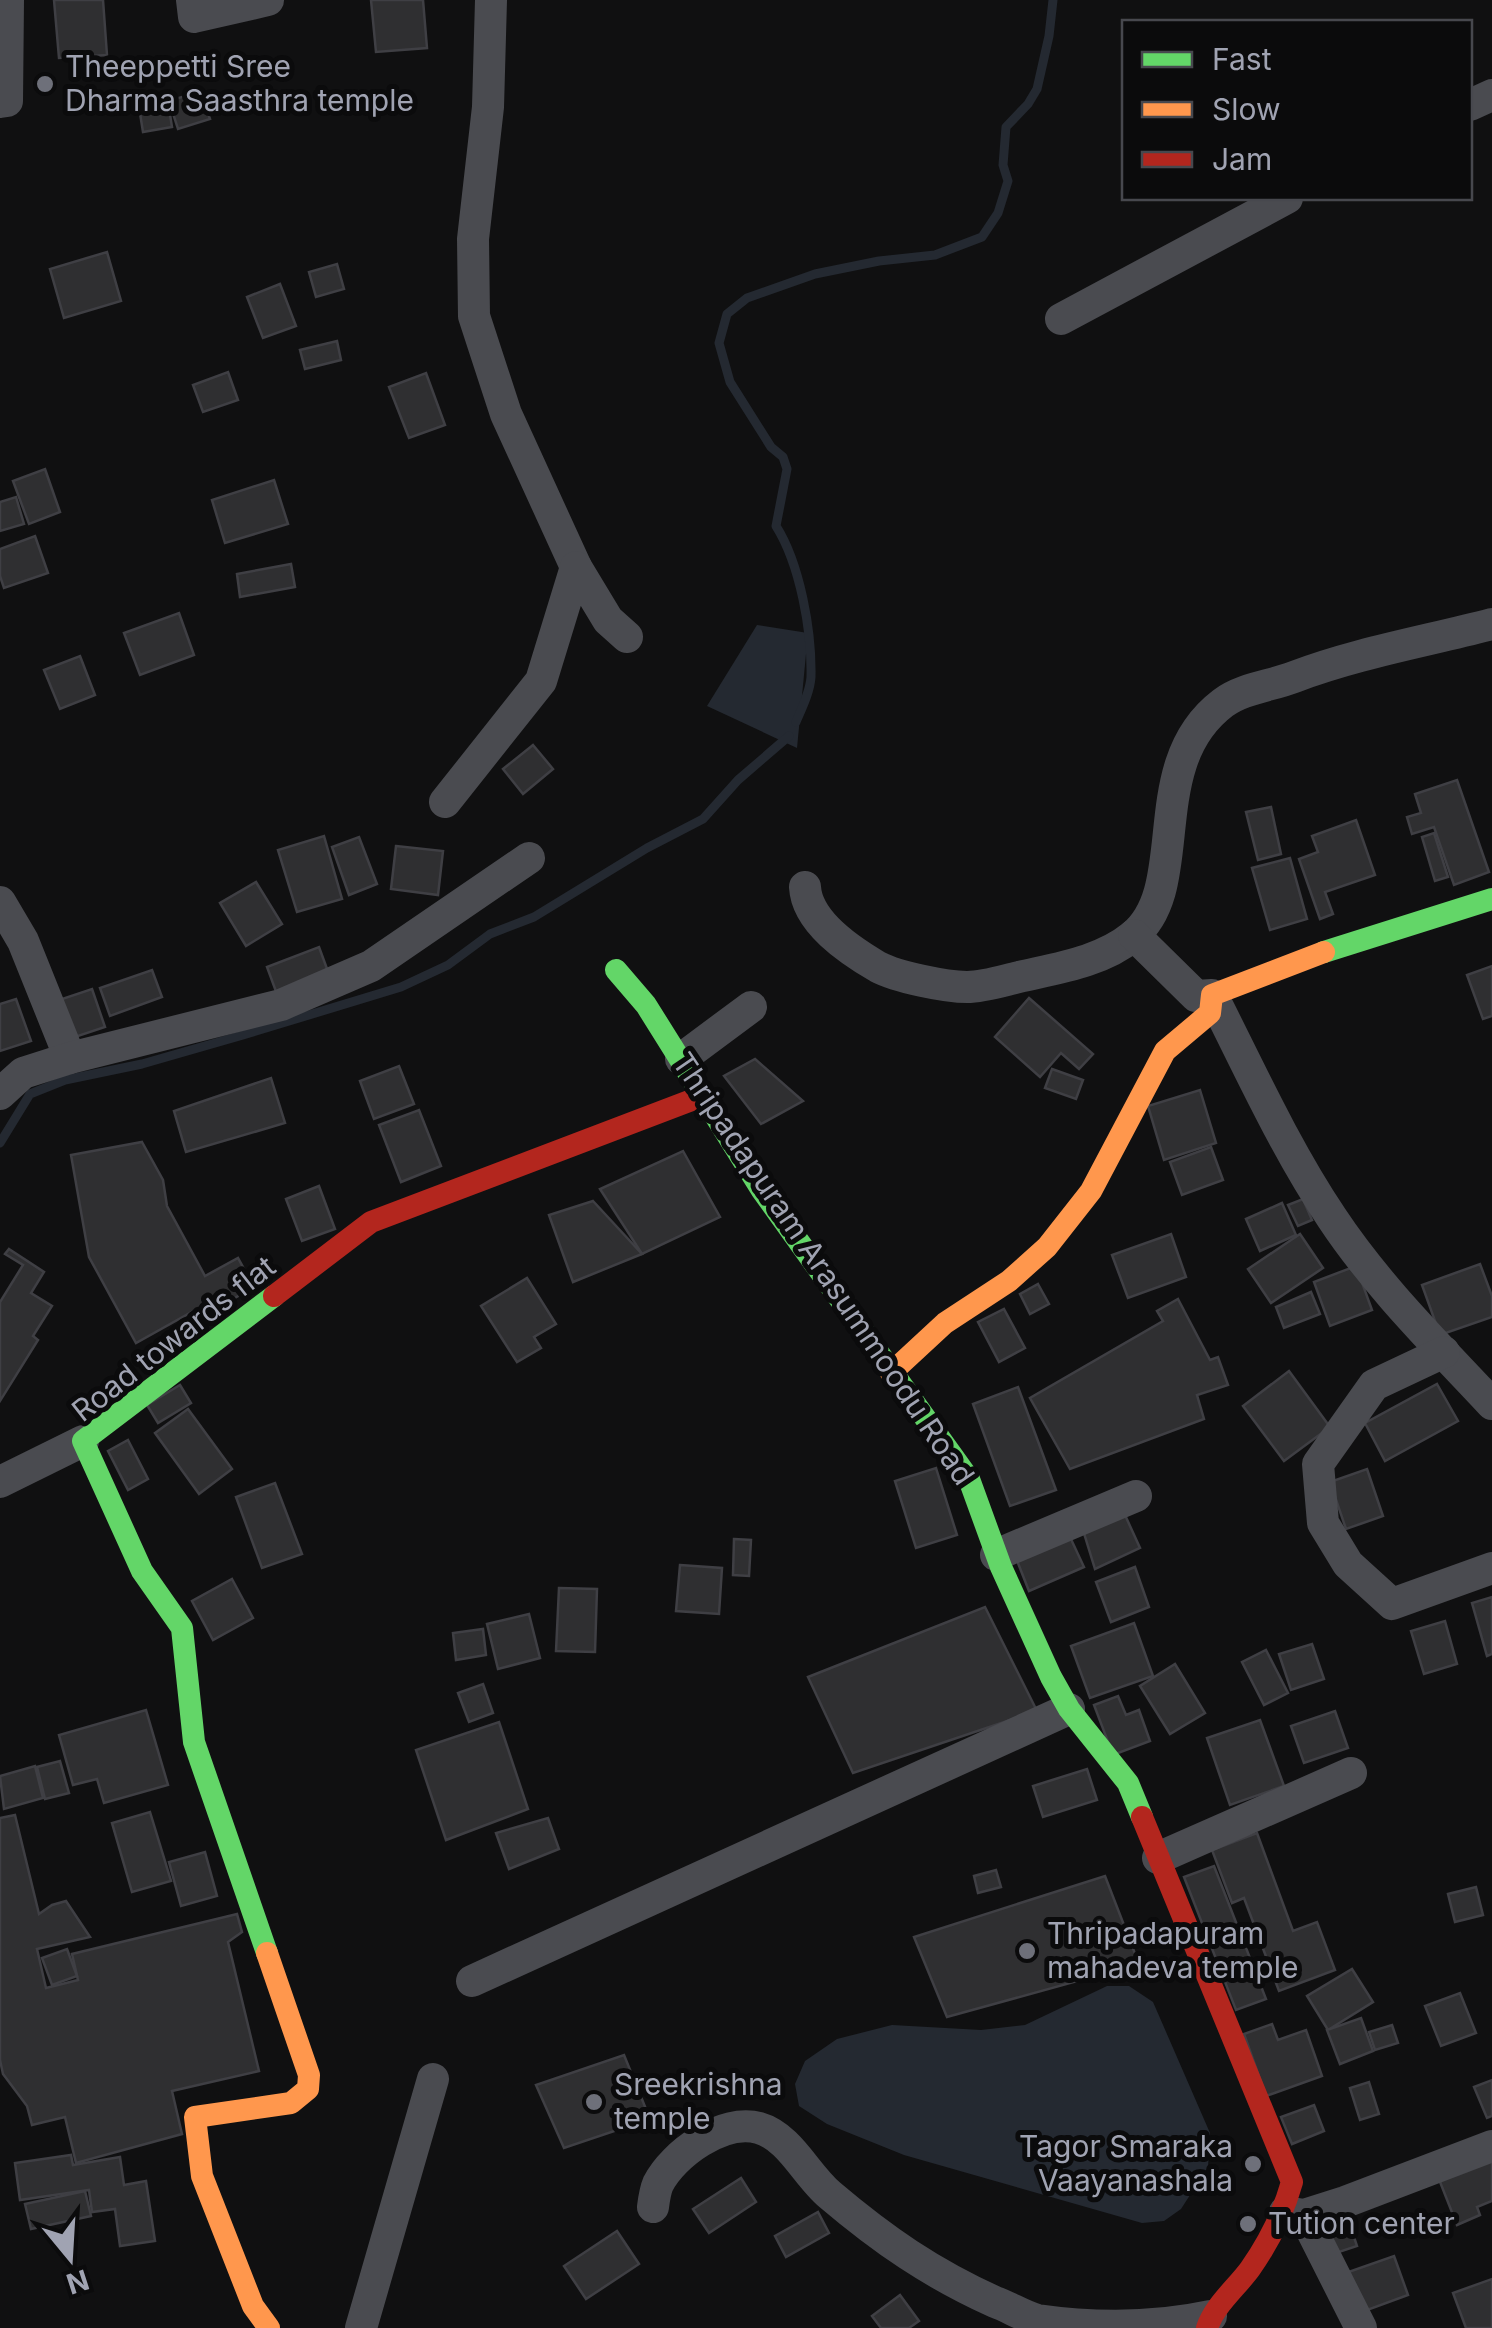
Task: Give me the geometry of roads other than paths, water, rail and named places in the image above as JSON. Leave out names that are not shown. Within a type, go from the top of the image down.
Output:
[{"type":"street","points":[[4,102],[8,0]]},
{"type":"street","points":[[192,0],[194,18],[268,0]]},
{"type":"street","points":[[491,0],[488,107],[473,239],[474,316],[506,414],[576,567],[608,620],[627,637]]},
{"type":"street","points":[[1061,319],[1283,200]]},
{"type":"street","points":[[445,802],[541,681],[576,567]]},
{"type":"street","points":[[805,886],[806,905],[821,923],[881,969],[951,986],[969,988],[1073,965],[1105,953],[1134,935],[1147,919],[1160,889],[1185,745],[1211,713],[1235,695],[1308,670],[1492,624]]},
{"type":"street","points":[[0,1094],[23,1074],[70,1058],[280,1006],[372,966],[529,858]]},
{"type":"street","points":[[1134,935],[1196,996],[1212,995],[1306,958],[1492,899]]},
{"type":"street","points":[[0,902],[23,940],[70,1058]]},
{"type":"street","name":"Thripadapuram Arasummoodu Road","points":[[616,970],[646,1006],[761,1189],[969,1479],[996,1555],[1050,1677],[1128,1784],[1292,2182],[1295,2213]]},
{"type":"street","points":[[1212,995],[1300,1167],[1334,1222],[1380,1280],[1492,1404]]},
{"type":"street","points":[[891,1373],[945,1323],[1009,1281],[1046,1247],[1090,1191],[1165,1052],[1210,1012],[1212,995]]},
{"type":"street","points":[[681,1059],[752,1008]]},
{"type":"street","name":"Road towards flat","points":[[269,2328],[253,2306],[202,2176],[195,2117],[291,2103],[308,2089],[309,2075],[194,1742],[182,1628],[142,1571],[83,1442],[371,1222],[704,1096]]},
{"type":"street","points":[[1444,1352],[1374,1385],[1318,1464],[1323,1523],[1348,1564],[1392,1604],[1492,1568]]},
{"type":"street","points":[[0,1482],[83,1442]]},
{"type":"street","points":[[996,1555],[1136,1496]]},
{"type":"street","points":[[472,1981],[1069,1708]]},
{"type":"street","points":[[1158,1858],[1351,1772]]},
{"type":"street","points":[[361,2328],[433,2080]]},
{"type":"street","points":[[653,2206],[656,2187],[689,2150],[728,2129],[758,2128],[780,2140],[821,2188],[885,2242],[946,2280],[1042,2324],[1110,2328],[1209,2322],[1295,2213],[1345,2202],[1492,2146]]},
{"type":"street","points":[[1295,2213],[1362,2328]]},
{"type":"waterway","points":[[796,722],[809,688],[811,659],[798,578],[776,526],[787,469],[783,457],[771,447],[730,382],[719,343],[727,314],[747,298],[815,274],[935,255],[982,237],[998,213],[1008,181],[1003,165],[1006,127],[1037,89],[1053,0]]},
{"type":"waterway","points":[[0,1143],[30,1094],[65,1080],[142,1064],[243,1035],[401,987],[448,965],[490,934],[534,917],[647,848],[703,819],[738,780],[789,736]]},
{"type":"place","name":"Theeppetti Sree Dharma Saasthra temple","points":[[45,84]]},
{"type":"place","name":"Thripadapuram mahadeva temple","points":[[1027,1951]]},
{"type":"place","name":"Sreekrishna temple","points":[[594,2102]]},
{"type":"place","name":"Tagor Smaraka Vaayanashala","points":[[1253,2164]]},
{"type":"place","name":"Tution center","points":[[1248,2224]]}]
